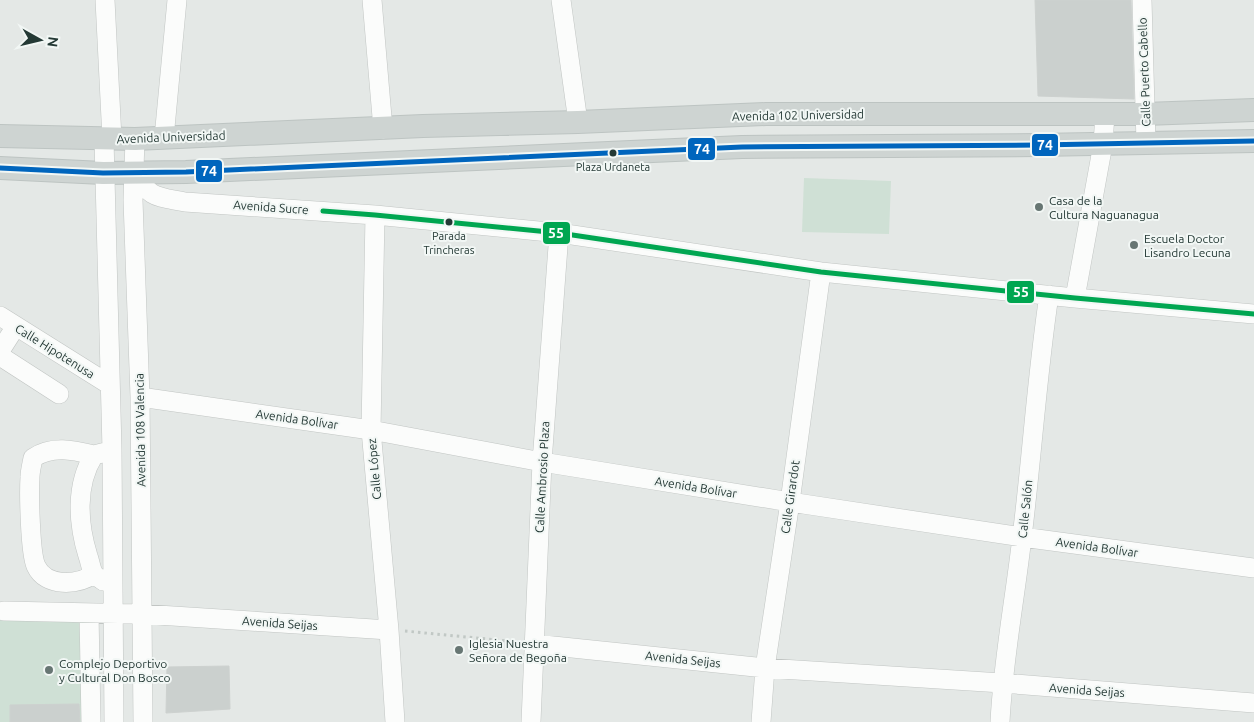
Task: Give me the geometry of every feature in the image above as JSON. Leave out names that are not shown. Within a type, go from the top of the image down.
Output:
[{"type":"main road","name":"Avenida 102 Universidad","points":[[341,130],[766,114],[1145,114],[1254,110]]},
{"type":"main road","name":"Avenida Universidad","points":[[0,136],[135,139],[341,130]]},
{"type":"main road","points":[[0,168],[103,173],[196,171],[742,147],[1146,144],[1254,141]]},
{"type":"street","points":[[105,0],[108,139],[103,173],[110,385],[103,453],[113,589],[114,722]]},
{"type":"street","points":[[164,138],[178,0]]},
{"type":"street","points":[[372,0],[383,129]]},
{"type":"street","points":[[561,0],[578,122]]},
{"type":"street","name":"Calle Puerto Cabello","points":[[1142,0],[1146,144]]},
{"type":"street","points":[[1075,298],[1103,144],[1104,114]]},
{"type":"street","name":"Avenida 108 Valencia","points":[[135,139],[133,172],[140,397],[142,722]]},
{"type":"street","name":"Avenida Sucre","points":[[133,172],[146,191],[157,197],[185,202],[375,214],[559,233],[821,272],[1254,314]]},
{"type":"street","name":"Calle López","points":[[375,214],[370,430],[389,630],[395,722]]},
{"type":"street","name":"Calle Ambrosio Plaza","points":[[531,722],[542,462],[559,233]]},
{"type":"street","name":"Calle Girardot","points":[[761,722],[765,668],[790,502],[821,272]]},
{"type":"street","name":"Calle Salón","points":[[1000,722],[1002,684],[1022,537],[1049,295]]},
{"type":"street","points":[[0,350],[8,321]]},
{"type":"street","name":"Calle Hipotenusa","points":[[8,321],[110,385]]},
{"type":"street","points":[[0,356],[59,394]]},
{"type":"street","name":"Avenida Bolívar","points":[[140,397],[370,430],[542,462],[790,502],[1022,537],[1254,568]]},
{"type":"street","points":[[94,574],[85,580],[70,583],[55,581],[41,574],[35,566],[31,531],[30,476],[34,458],[42,452],[53,449],[103,453]]},
{"type":"street","points":[[103,453],[88,464],[80,506],[82,537],[94,574],[113,589]]},
{"type":"street","name":"Avenida Seijas","points":[[4,611],[142,614],[389,630]]},
{"type":"street","points":[[89,613],[91,722]]},
{"type":"street","name":"Avenida Seijas","points":[[534,644],[765,668],[1254,703]]},
{"type":"path","points":[[389,630],[534,644]]},
{"type":"green space","points":[[804,178],[891,181],[889,234],[802,232]]},
{"type":"green space","name":"Complejo Deportivo y Cultural Don Bosco","points":[[97,615],[99,722],[0,722],[0,619]]},
{"type":"building","points":[[1035,0],[1131,0],[1134,99],[1038,96]]},
{"type":"building","points":[[229,666],[230,709],[166,713],[167,667]]},
{"type":"building","points":[[79,704],[80,722],[10,722],[10,705]]},
{"type":"transit line","name":"74","points":[[0,168],[103,173],[186,172],[742,147],[1254,141]]},
{"type":"transit line","name":"55","points":[[323,211],[559,233],[821,272],[1254,314]]},
{"type":"place","name":"Plaza Urdaneta","points":[[613,153]]},
{"type":"place","name":"Casa de la Cultura Naguanagua","points":[[1039,207]]},
{"type":"place","name":"Parada Trincheras","points":[[449,222]]},
{"type":"place","name":"Escuela Doctor Lisandro Lecuna","points":[[1134,245]]},
{"type":"place","name":"Iglesia Nuestra Señora de Begoña","points":[[459,650]]},
{"type":"place","name":"Complejo Deportivo y Cultural Don Bosco","points":[[49,670]]}]
